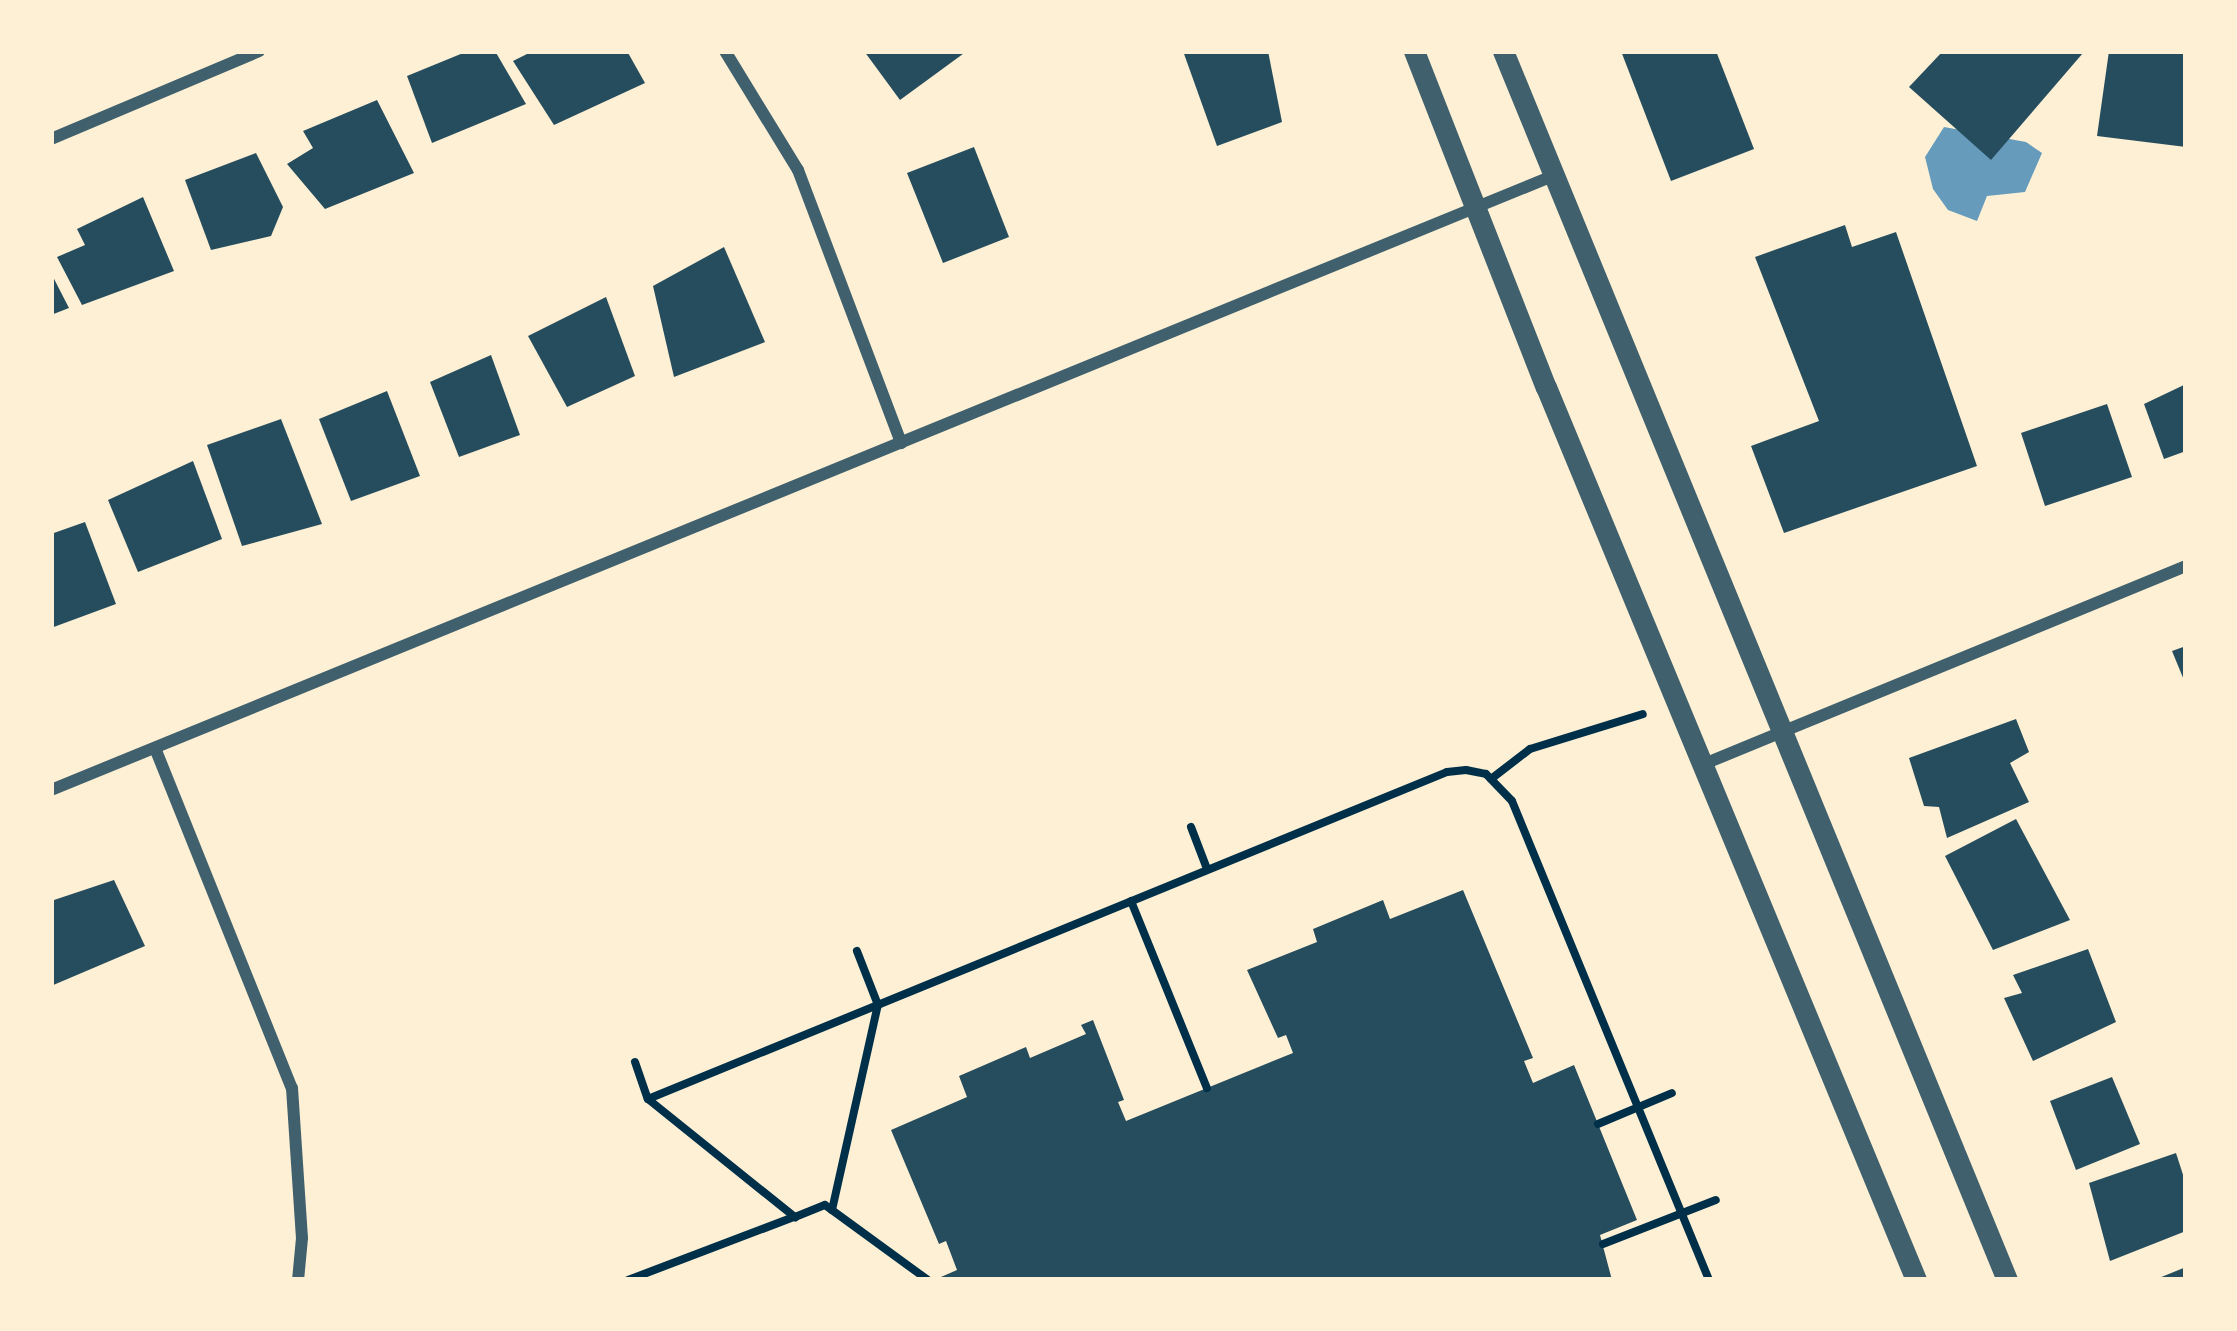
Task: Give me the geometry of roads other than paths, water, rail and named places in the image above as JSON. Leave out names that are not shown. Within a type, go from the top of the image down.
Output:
[{"type":"street","points":[[51,139],[260,51]]},
{"type":"street","points":[[724,51],[798,170],[901,443]]},
{"type":"street","points":[[1414,51],[1916,1280]]},
{"type":"street","points":[[1503,51],[2007,1280]]},
{"type":"street","points":[[51,790],[1555,175]]},
{"type":"street","points":[[1704,764],[2186,566]]},
{"type":"street","points":[[154,748],[292,1088],[302,1238],[298,1280]]},
{"type":"water","points":[[1944,127],[2026,142],[2042,153],[2025,192],[1987,196],[1977,221],[1948,210],[1933,189],[1925,157]]}]
